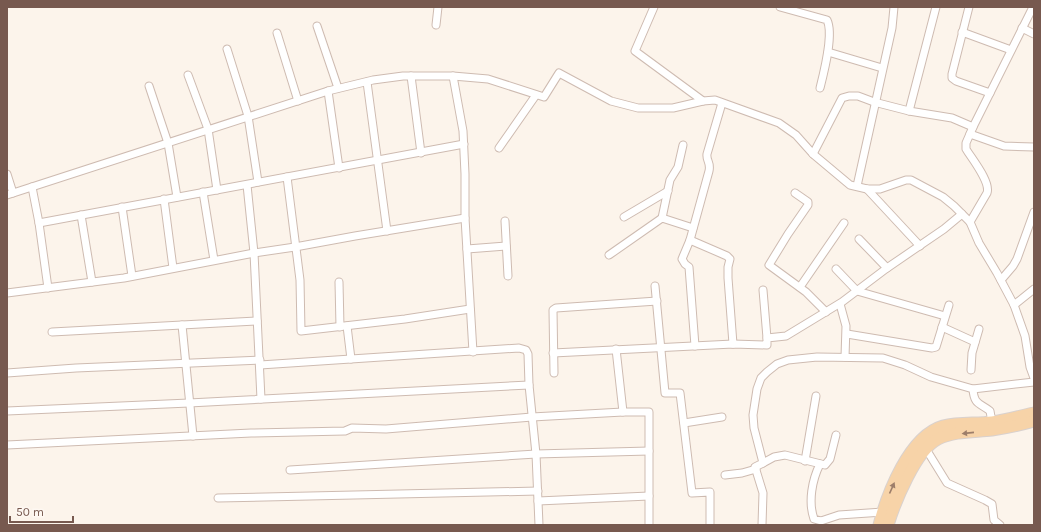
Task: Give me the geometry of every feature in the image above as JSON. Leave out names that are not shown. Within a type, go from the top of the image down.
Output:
[{"type":"main road","points":[[879,525],[893,486],[906,461],[924,436],[945,426],[992,422],[1034,413]]},
{"type":"main road","points":[[888,525],[902,488],[915,465],[926,449],[937,440],[945,436],[994,430],[1034,421]]},
{"type":"street","points":[[436,25],[438,7]]},
{"type":"street","points":[[654,7],[654,11],[635,51],[703,101]]},
{"type":"street","points":[[780,7],[827,20],[830,27],[828,52],[820,88]]},
{"type":"street","points":[[857,186],[874,102],[892,28],[894,7]]},
{"type":"street","points":[[909,111],[936,7]]},
{"type":"street","points":[[969,7],[952,78],[956,81],[990,93]]},
{"type":"street","points":[[970,222],[989,189],[966,149],[966,143],[1022,28],[1032,9],[1034,8]]},
{"type":"street","points":[[317,26],[338,88]]},
{"type":"street","points":[[1022,28],[1034,34]]},
{"type":"street","points":[[962,32],[1011,50]]},
{"type":"street","points":[[277,33],[298,101]]},
{"type":"street","points":[[227,49],[248,116],[258,182]]},
{"type":"street","points":[[828,52],[882,68]]},
{"type":"street","points":[[7,174],[10,194],[338,88],[367,82],[411,76],[453,76],[488,79],[544,97],[559,73],[611,101],[638,108],[673,108],[714,100],[779,124],[796,135],[813,154],[850,185],[867,189],[880,189],[906,180],[911,180],[943,197],[954,206],[970,222],[979,243],[1014,305],[1025,336],[1030,367],[1034,378]]},
{"type":"street","points":[[188,75],[208,129],[217,190]]},
{"type":"street","points":[[411,76],[421,153]]},
{"type":"street","points":[[453,76],[464,144],[465,218],[473,352]]},
{"type":"street","points":[[367,82],[387,231]]},
{"type":"street","points":[[149,86],[168,143],[177,197]]},
{"type":"street","points":[[328,91],[339,168]]},
{"type":"street","points":[[499,148],[536,95]]},
{"type":"street","points":[[813,154],[842,98],[849,96],[858,96],[874,102],[909,111],[952,118],[973,127]]},
{"type":"street","points":[[695,346],[689,267],[684,264],[682,259],[690,240],[710,165],[707,154],[722,103]]},
{"type":"street","points":[[970,134],[1004,146],[1034,147]]},
{"type":"street","points":[[40,223],[464,144]]},
{"type":"street","points":[[609,255],[662,218],[670,180],[678,167],[683,145]]},
{"type":"street","points":[[287,177],[300,280],[301,331],[343,327],[470,309]]},
{"type":"street","points":[[247,184],[254,253],[262,399]]},
{"type":"street","points":[[32,187],[40,223],[48,288]]},
{"type":"street","points":[[867,189],[920,246]]},
{"type":"street","points":[[624,217],[668,191]]},
{"type":"street","points":[[204,192],[214,260]]},
{"type":"street","points":[[795,193],[808,202],[808,205],[769,265],[800,287],[826,312]]},
{"type":"street","points":[[164,200],[173,268]]},
{"type":"street","points":[[122,207],[132,276]]},
{"type":"street","points":[[1001,280],[1017,259],[1034,212]]},
{"type":"street","points":[[767,338],[786,336],[840,304],[944,229],[962,214]]},
{"type":"street","points":[[81,215],[92,282]]},
{"type":"street","points":[[7,293],[132,276],[254,253],[465,218]]},
{"type":"street","points":[[662,218],[693,228]]},
{"type":"street","points":[[505,221],[508,276]]},
{"type":"street","points":[[800,287],[844,224]]},
{"type":"street","points":[[859,239],[888,268]]},
{"type":"street","points":[[690,240],[728,256],[730,259],[728,278],[732,344]]},
{"type":"street","points":[[467,249],[506,246]]},
{"type":"street","points":[[836,269],[857,291],[945,316]]},
{"type":"street","points":[[339,282],[343,327],[350,359]]},
{"type":"street","points":[[655,286],[665,393],[680,393],[692,493],[710,492],[710,525]]},
{"type":"street","points":[[1014,305],[1034,289]]},
{"type":"street","points":[[553,353],[732,344],[767,345],[763,290]]},
{"type":"street","points":[[554,373],[553,310],[556,308],[656,301]]},
{"type":"street","points":[[840,304],[846,326],[845,357]]},
{"type":"street","points":[[846,334],[932,348],[936,346],[948,305]]},
{"type":"street","points":[[52,332],[257,321]]},
{"type":"street","points":[[182,325],[192,436]]},
{"type":"street","points":[[942,327],[975,342]]},
{"type":"street","points":[[971,370],[972,353],[979,330]]},
{"type":"street","points":[[7,373],[76,368],[350,359],[519,348],[526,350],[528,354],[529,385],[536,454],[539,525]]},
{"type":"street","points":[[616,349],[623,412]]},
{"type":"street","points":[[763,463],[754,428],[753,415],[757,389],[761,378],[777,364],[788,360],[845,357],[883,358],[905,365],[931,377],[973,389],[1034,382]]},
{"type":"street","points":[[7,411],[189,404],[529,385]]},
{"type":"street","points":[[973,389],[975,401],[990,411],[992,422]]},
{"type":"street","points":[[805,461],[816,396]]},
{"type":"street","points":[[7,445],[251,433],[344,431],[352,428],[386,429],[532,417],[649,412],[650,525]]},
{"type":"street","points":[[684,423],[722,417]]},
{"type":"street","points":[[725,475],[742,473],[756,469],[755,467],[779,456],[825,465],[830,459],[836,435]]},
{"type":"street","points":[[926,449],[947,483],[992,504],[994,520],[1000,525]]},
{"type":"street","points":[[290,470],[536,454],[649,451]]},
{"type":"street","points":[[820,464],[812,488],[812,511],[814,519],[821,521],[839,516],[883,512]]},
{"type":"street","points":[[756,469],[763,493],[762,525]]},
{"type":"street","points":[[218,498],[538,491]]},
{"type":"street","points":[[538,501],[649,496]]}]
